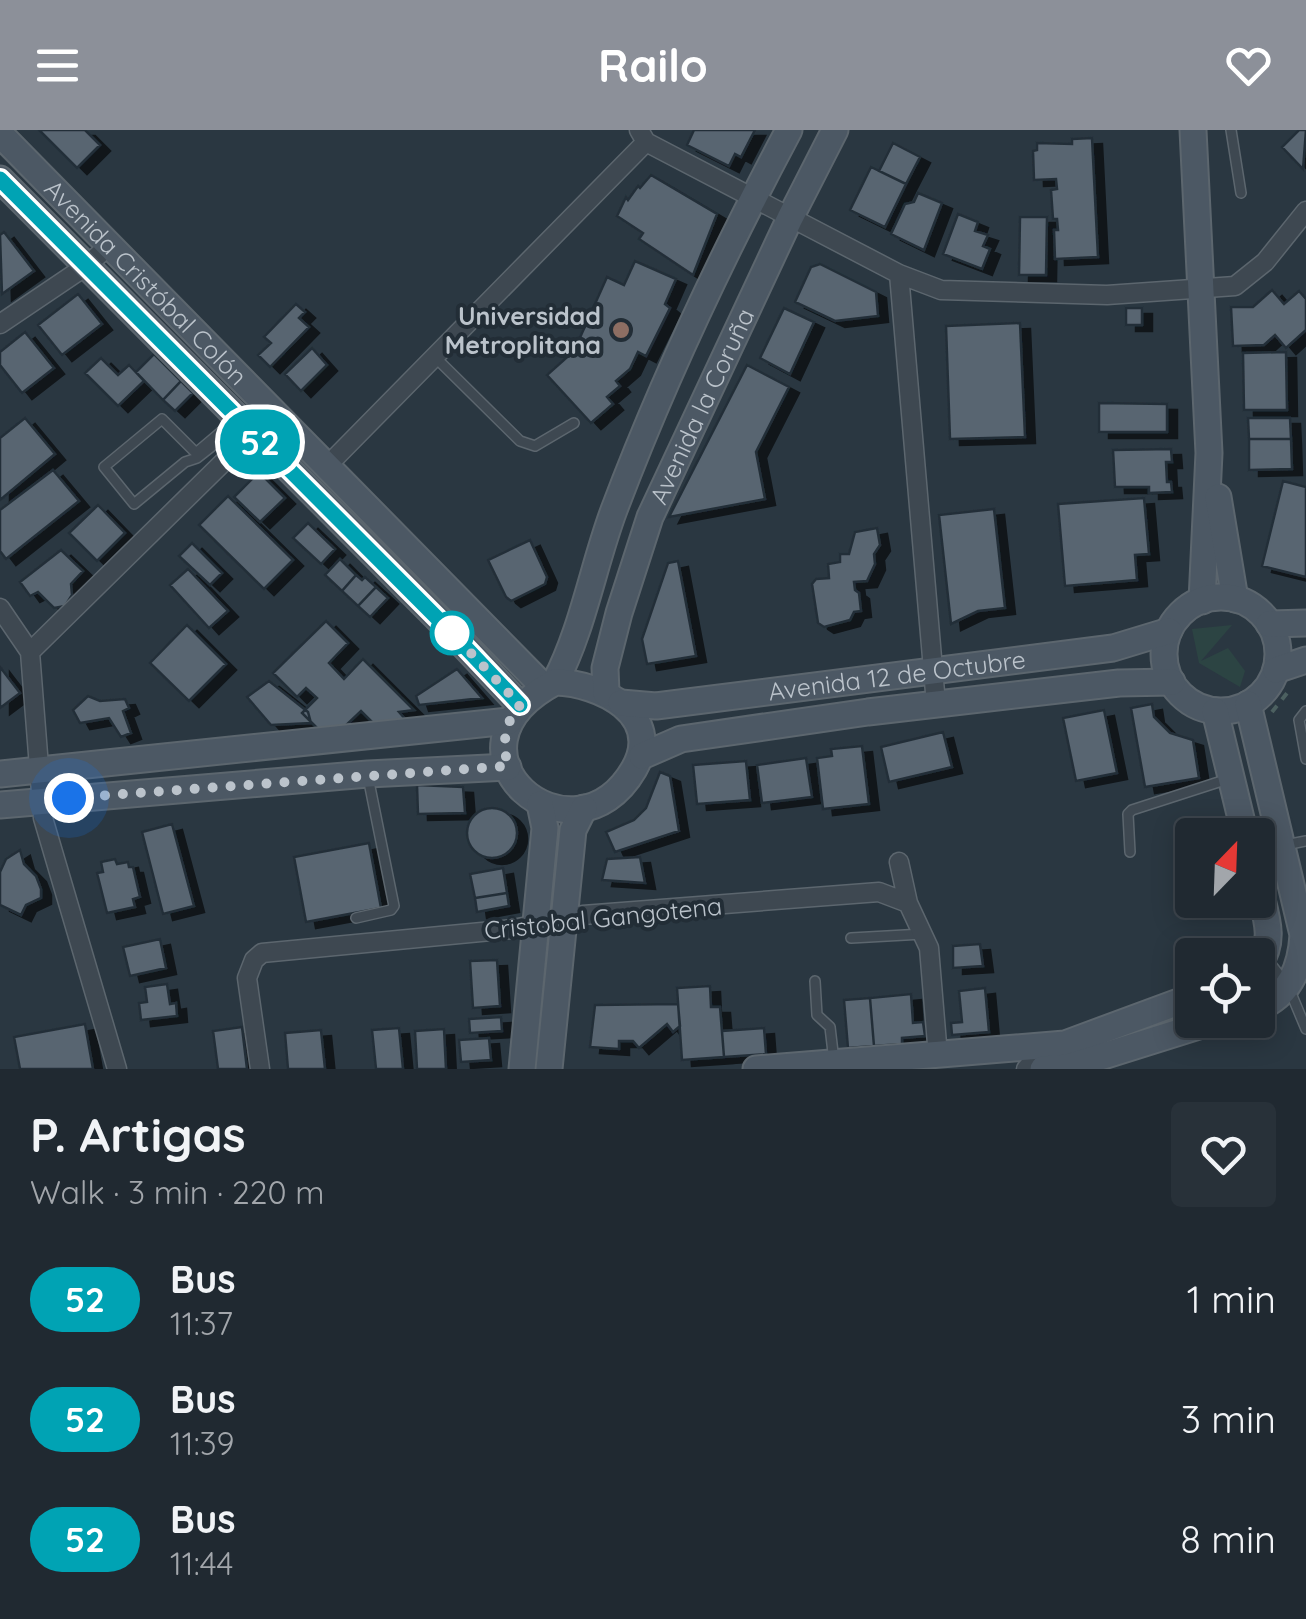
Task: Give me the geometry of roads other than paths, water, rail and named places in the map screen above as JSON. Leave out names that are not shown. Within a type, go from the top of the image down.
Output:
[{"type":"main road","name":"Avenida la Coruña","points":[[550,684],[568,658],[614,508],[680,354],[753,196],[789,130]]},
{"type":"main road","name":"Avenida la Coruña","points":[[614,698],[605,668],[644,536],[717,370],[835,130]]},
{"type":"main road","points":[[1194,130],[1209,453],[1202,601]]},
{"type":"main road","name":"Avenida Cristóbal Colón","points":[[0,134],[327,466],[550,684]]},
{"type":"main road","name":"Avenida Cristóbal Colón","points":[[0,179],[244,425],[514,713]]},
{"type":"main road","points":[[680,354],[717,370]]},
{"type":"main road","points":[[1209,453],[1234,599]]},
{"type":"main road","points":[[1260,710],[1215,711],[1183,696],[1172,682],[1164,652],[1169,632],[1182,613],[1202,601],[1234,599],[1260,613],[1293,671],[1266,690],[1260,710],[1294,843],[1303,935],[1302,957],[1288,986],[1275,998]]},
{"type":"main road","points":[[1269,624],[1306,622]]},
{"type":"main road","name":"Avenida 12 de Octubre","points":[[614,698],[656,706],[1113,648],[1169,632]]},
{"type":"main road","name":"Avenida 12 de Octubre","points":[[642,756],[681,739],[936,704],[1118,683],[1172,682]]},
{"type":"main road","points":[[0,774],[466,728],[514,713],[550,684],[589,686],[614,698],[637,723],[642,756],[628,780],[601,803],[584,808],[540,804],[523,792],[508,766],[504,738],[514,713]]},
{"type":"main road","points":[[1215,711],[1241,818]]},
{"type":"main road","points":[[0,805],[508,766]]},
{"type":"main road","points":[[522,1069],[545,828],[540,804]]},
{"type":"main road","points":[[549,1069],[573,830],[584,808]]},
{"type":"main road","points":[[1056,1063],[1065,1044],[1175,1003]]},
{"type":"main road","points":[[756,1069],[938,1056],[1056,1063],[1175,1031]]},
{"type":"street","points":[[327,466],[642,136],[790,218],[940,290],[1107,295],[1243,282],[1266,262],[1306,210]]},
{"type":"street","points":[[0,324],[86,266],[111,244]]},
{"type":"street","points":[[900,274],[936,704]]},
{"type":"street","points":[[30,652],[244,425]]},
{"type":"street","points":[[0,608],[30,652],[40,801],[117,1069]]},
{"type":"street","points":[[899,862],[908,903],[929,948],[938,1056]]},
{"type":"street","name":"Cristobal Gangotena","points":[[260,1069],[247,978],[248,969],[262,953],[534,925],[564,916],[879,892],[908,903]]},
{"type":"street","points":[[1026,1069],[1056,1063]]},
{"type":"lane","points":[[1232,130],[1241,193]]},
{"type":"lane","points":[[435,357],[520,441],[536,446],[574,422]]},
{"type":"lane","points":[[162,419],[196,454],[244,425],[185,462],[134,504],[104,467],[162,419]]},
{"type":"lane","points":[[1306,711],[1299,720],[1306,757]]},
{"type":"lane","points":[[356,918],[392,910],[394,906],[368,774]]},
{"type":"lane","points":[[1130,852],[1128,814],[1132,810],[1230,778]]},
{"type":"lane","points":[[851,938],[923,934]]},
{"type":"lane","points":[[1275,974],[1288,986],[1306,1029]]},
{"type":"lane","points":[[815,981],[817,1014],[830,1027],[834,1063]]},
{"type":"place","name":"Universidad Metroplitana","points":[[621,330]]}]
